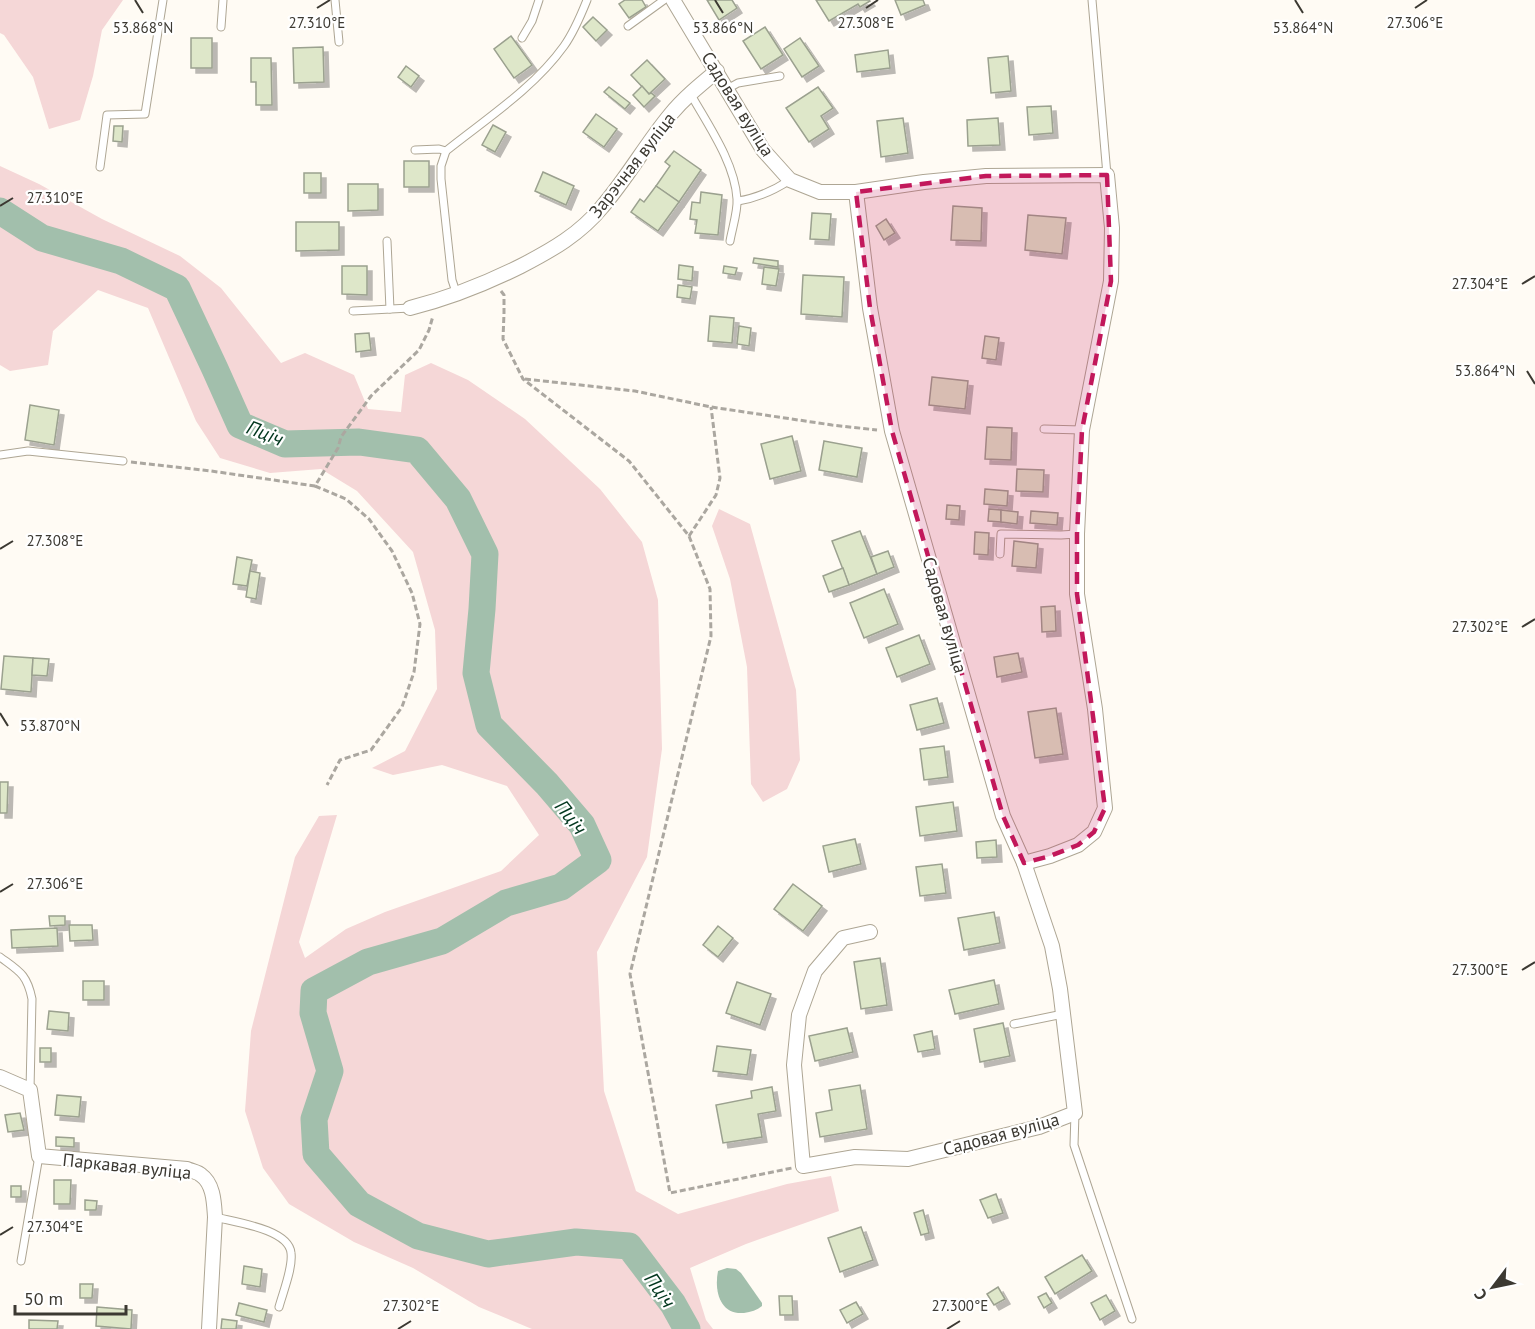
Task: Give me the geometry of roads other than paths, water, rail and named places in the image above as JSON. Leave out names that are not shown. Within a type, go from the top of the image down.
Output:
[{"type":"street","name":"Садовая вуліца","points":[[673,0],[763,150],[790,180],[820,192],[856,192],[870,308],[892,431],[1003,816],[1024,863],[1052,946],[1075,1113],[1039,1127],[908,1159],[855,1157],[803,1166],[794,1065],[799,1015],[815,971],[843,938],[870,932]]},
{"type":"street","name":"Зарэчная вуліца","points":[[411,308],[457,295],[495,279],[546,253],[574,235],[603,207],[670,115],[690,93],[717,71]]},
{"type":"street","points":[[856,192],[986,176],[1107,175],[1112,228],[1111,281],[1082,430],[1077,534],[1077,594],[1095,709],[1105,808],[1094,832],[1078,845],[1024,863]]},
{"type":"street","points":[[0,1077],[30,1090],[39,1156]]},
{"type":"street","name":"Паркавая вуліца","points":[[39,1156],[187,1169],[201,1174],[208,1183],[214,1200],[215,1217],[209,1329]]},
{"type":"lane","points":[[100,167],[107,115],[145,114],[163,0]]},
{"type":"lane","points":[[221,27],[223,0]]},
{"type":"lane","points":[[335,0],[339,42]]},
{"type":"lane","points":[[522,38],[532,21],[539,0]]},
{"type":"lane","points":[[457,295],[452,280],[441,179],[441,166],[446,151],[518,94],[545,69],[565,45],[587,0]]},
{"type":"lane","points":[[627,26],[664,0]]},
{"type":"lane","points":[[1092,0],[1107,175]]},
{"type":"lane","points":[[727,89],[738,83],[780,76]]},
{"type":"lane","points":[[690,93],[722,150],[732,175],[738,201],[730,241]]},
{"type":"lane","points":[[415,150],[446,151]]},
{"type":"lane","points":[[738,201],[771,192],[790,180]]},
{"type":"lane","points":[[387,241],[390,309]]},
{"type":"lane","points":[[354,311],[411,308]]},
{"type":"lane","points":[[1044,429],[1082,430]]},
{"type":"lane","points":[[0,455],[28,451],[123,461]]},
{"type":"lane","points":[[1000,555],[1001,534],[1077,534]]},
{"type":"lane","points":[[0,957],[22,973],[30,985],[32,999],[30,1090]]},
{"type":"lane","points":[[1014,1024],[1063,1014]]},
{"type":"lane","points":[[1075,1113],[1074,1145],[1132,1319]]},
{"type":"lane","points":[[21,1262],[39,1156]]},
{"type":"lane","points":[[215,1217],[269,1231],[282,1238],[291,1249],[291,1260],[279,1307]]},
{"type":"waterway","name":"Пціч","points":[[0,211],[42,238],[121,261],[177,288],[240,425],[285,444],[359,442],[417,450],[458,499],[485,554],[476,673],[489,725],[547,784],[582,825],[598,860],[561,887],[506,903],[442,941],[368,962],[314,991],[313,1013],[330,1071],[314,1119],[316,1154],[359,1204],[418,1236],[488,1254],[576,1242],[629,1246],[673,1304],[687,1329]]}]
